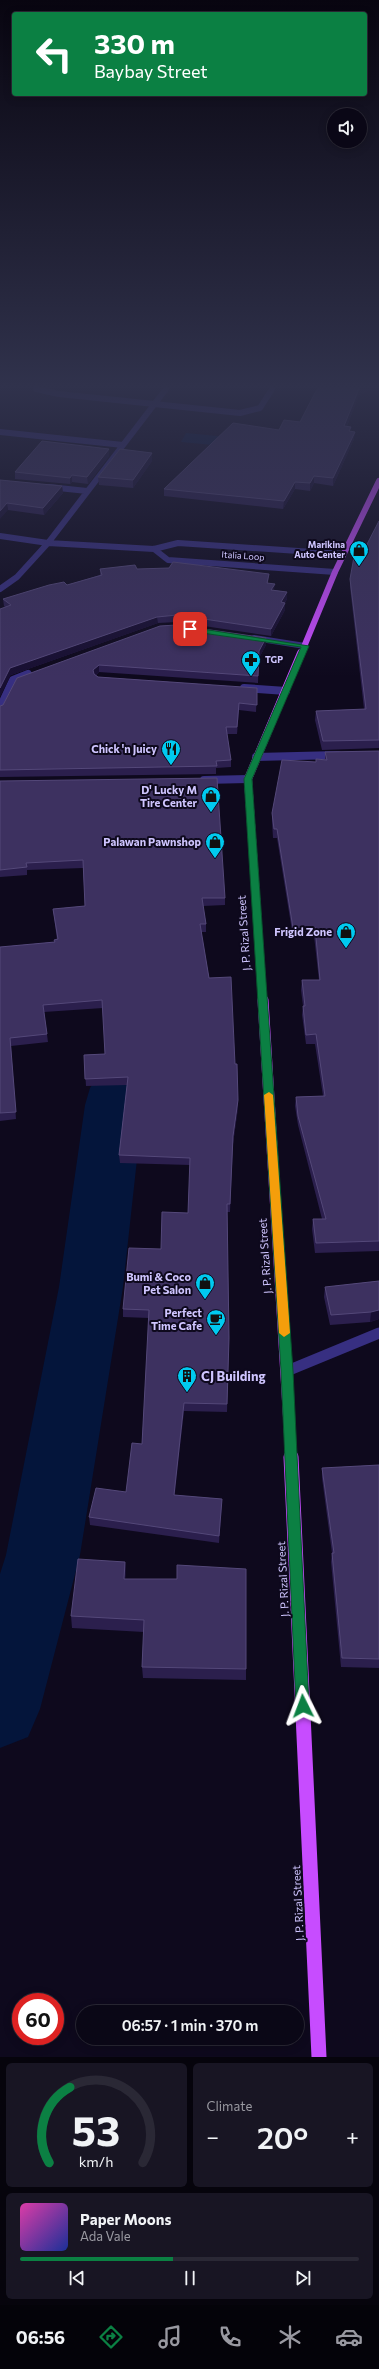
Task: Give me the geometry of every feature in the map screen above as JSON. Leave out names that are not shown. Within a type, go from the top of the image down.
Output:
[{"type":"main road","name":"J. P. Rizal Street","points":[[319,2057],[287,1371],[248,779],[256,757],[306,646],[335,572],[377,485]]},
{"type":"street","points":[[0,589],[17,577],[48,543],[92,485]]},
{"type":"street","points":[[40,486],[87,491]]},
{"type":"street","name":"Italia Loop","points":[[0,536],[48,543],[154,549],[178,542],[343,554]]},
{"type":"street","points":[[245,565],[250,547]]},
{"type":"street","name":"Italia Loop","points":[[154,549],[168,560],[335,572]]},
{"type":"street","points":[[244,637],[306,646]]},
{"type":"street","points":[[0,708],[13,680],[36,671]]},
{"type":"street","points":[[231,688],[286,691]]},
{"type":"street","points":[[256,757],[344,755]]},
{"type":"street","points":[[192,780],[248,779]]},
{"type":"street","points":[[287,1371],[379,1333]]},
{"type":"building","points":[[0,485],[62,486],[43,508],[7,503],[0,511]]},
{"type":"building","points":[[168,485],[293,485],[284,501],[164,489]]},
{"type":"building","points":[[379,521],[379,740],[323,741],[316,711],[366,709],[350,579],[355,551],[363,552]]},
{"type":"building","points":[[173,562],[269,574],[267,583],[275,584],[271,590],[287,592],[281,602],[285,603],[271,629],[177,615],[157,617],[10,668],[0,688],[0,609],[11,605],[3,599],[49,585],[64,582],[67,585],[102,575],[100,569],[135,565],[137,569],[169,568]]},
{"type":"building","points":[[176,625],[266,638],[259,651],[258,676],[99,665],[93,670],[94,674],[98,677],[257,688],[257,705],[239,703],[237,727],[226,727],[231,760],[216,761],[217,766],[0,770],[0,706],[3,705],[17,678],[160,626]]},
{"type":"building","points":[[379,751],[379,1241],[316,1243],[313,1219],[326,1219],[298,1116],[296,1097],[325,1096],[316,1034],[306,1035],[303,1006],[305,1006],[302,980],[320,980],[315,927],[293,928],[277,829],[274,829],[272,813],[282,760],[316,762],[316,759],[327,760],[325,752]]},
{"type":"building","points":[[217,778],[225,898],[202,898],[206,924],[200,924],[209,978],[231,977],[235,1064],[237,1064],[238,1100],[233,1136],[230,1204],[227,1204],[229,1338],[227,1404],[184,1403],[174,1495],[222,1499],[219,1536],[89,1517],[96,1488],[126,1492],[132,1443],[142,1444],[149,1310],[123,1309],[129,1248],[161,1249],[162,1212],[188,1213],[190,1158],[119,1155],[128,1077],[85,1079],[84,1055],[105,1054],[102,1000],[43,1005],[47,1034],[10,1038],[16,1112],[0,1113],[0,947],[55,942],[54,940],[58,939],[53,909],[85,906],[83,860],[26,863],[27,867],[0,870],[0,781]]},
{"type":"building","points":[[379,1281],[379,1310],[331,1315],[325,1287]]},
{"type":"building","points":[[379,1465],[379,1659],[342,1658],[332,1553],[334,1553],[322,1468]]},
{"type":"building","points":[[78,1559],[125,1562],[124,1579],[177,1579],[177,1565],[246,1569],[246,1669],[142,1667],[144,1620],[71,1616]]},
{"type":"waterway","points":[[0,1709],[43,1555],[91,1287],[114,1105],[119,1088]]},
{"type":"slow traffic","points":[[269,1095],[284,1333]]},
{"type":"place","name":"Marikina Auto Center","points":[[359,567]]},
{"type":"place","name":"TGP","points":[[251,677]]},
{"type":"place","name":"Chick 'n Juicy","points":[[171,766]]},
{"type":"place","name":"D' Lucky M Tire Center","points":[[211,813]]},
{"type":"place","name":"Palawan Pawnshop","points":[[215,859]]},
{"type":"place","name":"Frigid Zone","points":[[346,949]]},
{"type":"place","name":"Bumi & Coco Pet Salon","points":[[205,1300]]},
{"type":"place","name":"Perfect Time Cafe","points":[[216,1336]]},
{"type":"place","name":"CJ Building","points":[[187,1393]]},
{"type":"route","points":[[190,629],[306,646],[256,757],[248,779],[287,1371],[303,1706]]}]
